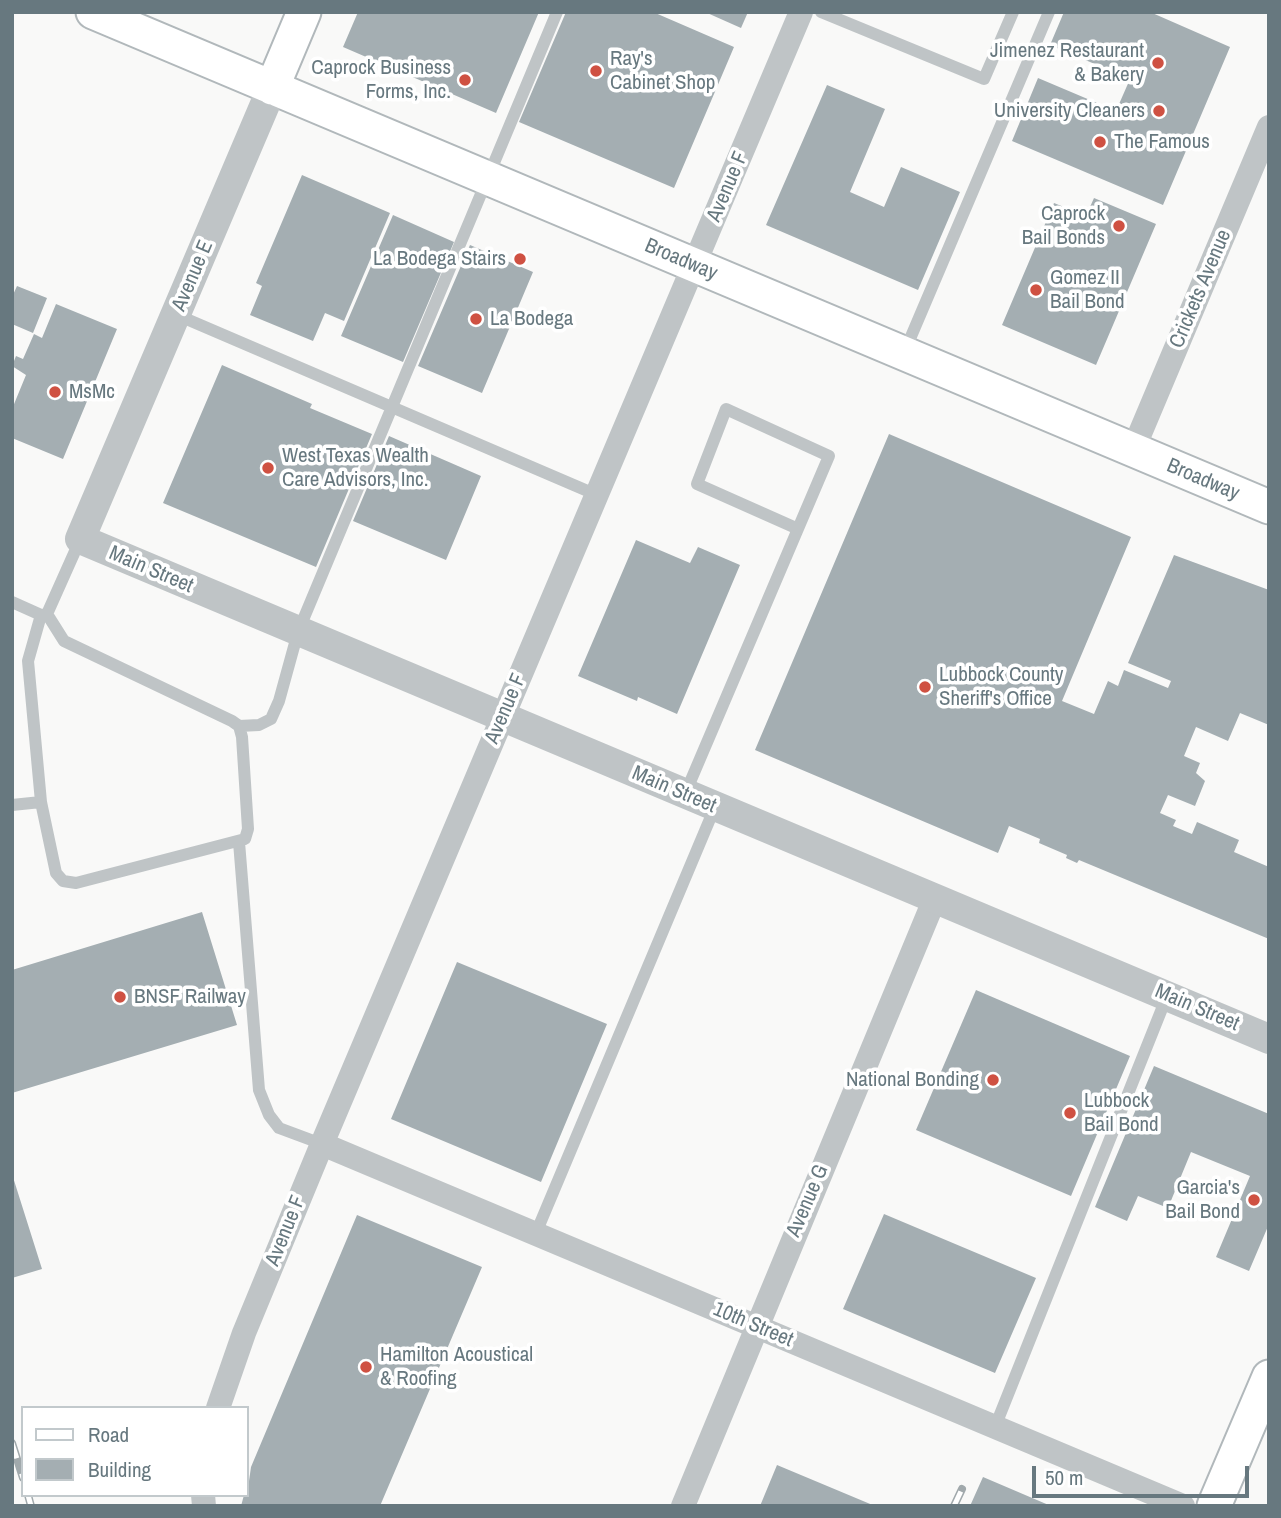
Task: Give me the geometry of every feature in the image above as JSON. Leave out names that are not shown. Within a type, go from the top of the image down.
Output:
[{"type":"main road","name":"Broadway","points":[[93,12],[1269,508]]},
{"type":"main road","name":"Avenue E","points":[[272,88],[304,12]]},
{"type":"main road","points":[[1214,1506],[1269,1377]]},
{"type":"street","name":"Avenue F","points":[[219,1406],[244,1333],[322,1144],[801,12]]},
{"type":"street","name":"Avenue E","points":[[80,539],[272,88]]},
{"type":"street","name":"Crickets Avenue","points":[[1133,450],[1269,127]]},
{"type":"street","name":"Main Street","points":[[80,539],[502,719],[1269,1039]]},
{"type":"street","name":"Avenue G","points":[[683,1506],[935,898]]},
{"type":"street","name":"10th Street","points":[[322,1144],[1183,1506]]},
{"type":"lane","points":[[12,602],[44,614],[64,641],[239,726],[258,725],[271,719],[279,701],[298,632],[557,12]]},
{"type":"lane","points":[[821,12],[984,79],[1013,12]]},
{"type":"lane","points":[[904,354],[1049,12]]},
{"type":"lane","points":[[177,315],[597,495]]},
{"type":"lane","points":[[685,794],[796,528],[829,456],[726,408],[697,484],[796,528]]},
{"type":"lane","points":[[80,539],[44,614],[28,661],[41,802],[56,873],[63,881],[76,883],[245,839],[248,829],[243,737],[239,726]]},
{"type":"lane","points":[[12,805],[41,802]]},
{"type":"lane","points":[[536,1233],[715,807]]},
{"type":"lane","points":[[239,842],[260,1090],[268,1115],[279,1128],[322,1144]]},
{"type":"lane","points":[[995,1427],[1167,996]]},
{"type":"building","name":"Caprock Business Forms, Inc.","points":[[358,12],[539,12],[496,113],[343,47]]},
{"type":"building","points":[[566,12],[653,12],[734,47],[674,188],[519,122]]},
{"type":"building","points":[[705,12],[748,12],[741,28]]},
{"type":"building","points":[[1064,12],[1150,12],[1230,47],[1163,205],[1012,141],[1038,78],[1116,111],[1130,79],[1050,45]]},
{"type":"building","points":[[827,85],[885,109],[850,192],[884,207],[901,167],[960,192],[918,290],[766,225]]},
{"type":"building","points":[[302,175],[390,213],[344,321],[325,313],[313,341],[250,315],[262,286],[256,283]]},
{"type":"building","points":[[1094,198],[1156,224],[1096,365],[1002,325],[1054,203],[1086,216]]},
{"type":"building","points":[[393,215],[454,242],[403,362],[341,336]]},
{"type":"building","name":"La Bodega","points":[[470,245],[533,272],[482,393],[418,366]]},
{"type":"building","points":[[17,286],[47,298],[33,333],[12,324],[12,297]]},
{"type":"building","name":"MsMc","points":[[56,304],[117,329],[63,459],[12,438],[12,409],[26,375],[12,366],[16,356],[23,359],[34,334],[42,338]]},
{"type":"building","name":"West Texas Wealth Care Advisors, Inc.","points":[[222,365],[312,404],[310,408],[372,434],[316,567],[163,503]]},
{"type":"building","name":"Lubbock County Sheriff's Office","points":[[889,434],[1131,537],[1062,701],[1094,714],[1108,681],[1118,686],[1124,670],[1168,688],[1171,681],[1128,663],[1174,555],[1269,590],[1269,725],[1240,713],[1228,741],[1196,727],[1184,756],[1200,763],[1196,773],[1205,781],[1195,806],[1168,795],[1160,813],[1176,820],[1173,826],[1192,834],[1197,822],[1239,840],[1234,852],[1269,867],[1269,939],[1079,860],[1077,863],[1066,858],[1067,855],[1039,843],[1040,839],[1009,826],[998,853],[755,750]]},
{"type":"building","points":[[389,436],[481,476],[446,560],[353,521]]},
{"type":"building","points":[[636,540],[690,563],[698,547],[740,565],[677,714],[638,697],[637,701],[578,676]]},
{"type":"building","name":"BNSF Railway","points":[[202,912],[237,1025],[12,1093],[12,970]]},
{"type":"building","points":[[457,962],[607,1024],[541,1182],[391,1119]]},
{"type":"building","points":[[976,990],[1130,1056],[1071,1196],[916,1130]]},
{"type":"building","points":[[1154,1066],[1269,1114],[1269,1224],[1249,1271],[1216,1257],[1250,1176],[1191,1152],[1168,1208],[1138,1196],[1127,1221],[1095,1207]]},
{"type":"building","points":[[12,1174],[42,1269],[12,1278]]},
{"type":"building","points":[[884,1214],[1036,1278],[995,1373],[843,1309]]},
{"type":"building","name":"Hamilton Acoustical & Roofing","points":[[357,1215],[482,1267],[380,1506],[241,1506],[243,1497],[248,1497],[251,1467]]},
{"type":"building","points":[[777,1465],[875,1506],[760,1506]]},
{"type":"building","points":[[983,1477],[1051,1506],[970,1506]]},
{"type":"railway","points":[[12,1443],[21,1472]]},
{"type":"railway","points":[[954,1506],[962,1489]]},
{"type":"railway","points":[[29,1497],[31,1506]]},
{"type":"place","name":"Jimenez Restaurant & Bakery","points":[[1158,63]]},
{"type":"place","name":"Ray's Cabinet Shop","points":[[596,71]]},
{"type":"place","name":"Caprock Business Forms, Inc.","points":[[465,80]]},
{"type":"place","name":"University Cleaners","points":[[1159,111]]},
{"type":"place","name":"The Famous","points":[[1100,142]]},
{"type":"place","name":"Caprock Bail Bonds","points":[[1119,226]]},
{"type":"place","name":"La Bodega Stairs","points":[[520,259]]},
{"type":"place","name":"Gomez II Bail Bond","points":[[1036,290]]},
{"type":"place","name":"La Bodega","points":[[476,319]]},
{"type":"place","name":"MsMc","points":[[55,392]]},
{"type":"place","name":"West Texas Wealth Care Advisors, Inc.","points":[[268,468]]},
{"type":"place","name":"Lubbock County Sheriff's Office","points":[[925,687]]},
{"type":"place","name":"BNSF Railway","points":[[120,997]]},
{"type":"place","name":"National Bonding","points":[[993,1080]]},
{"type":"place","name":"Lubbock Bail Bond","points":[[1070,1113]]},
{"type":"place","name":"Garcia's Bail Bond","points":[[1254,1200]]},
{"type":"place","name":"Hamilton Acoustical & Roofing","points":[[366,1367]]}]
